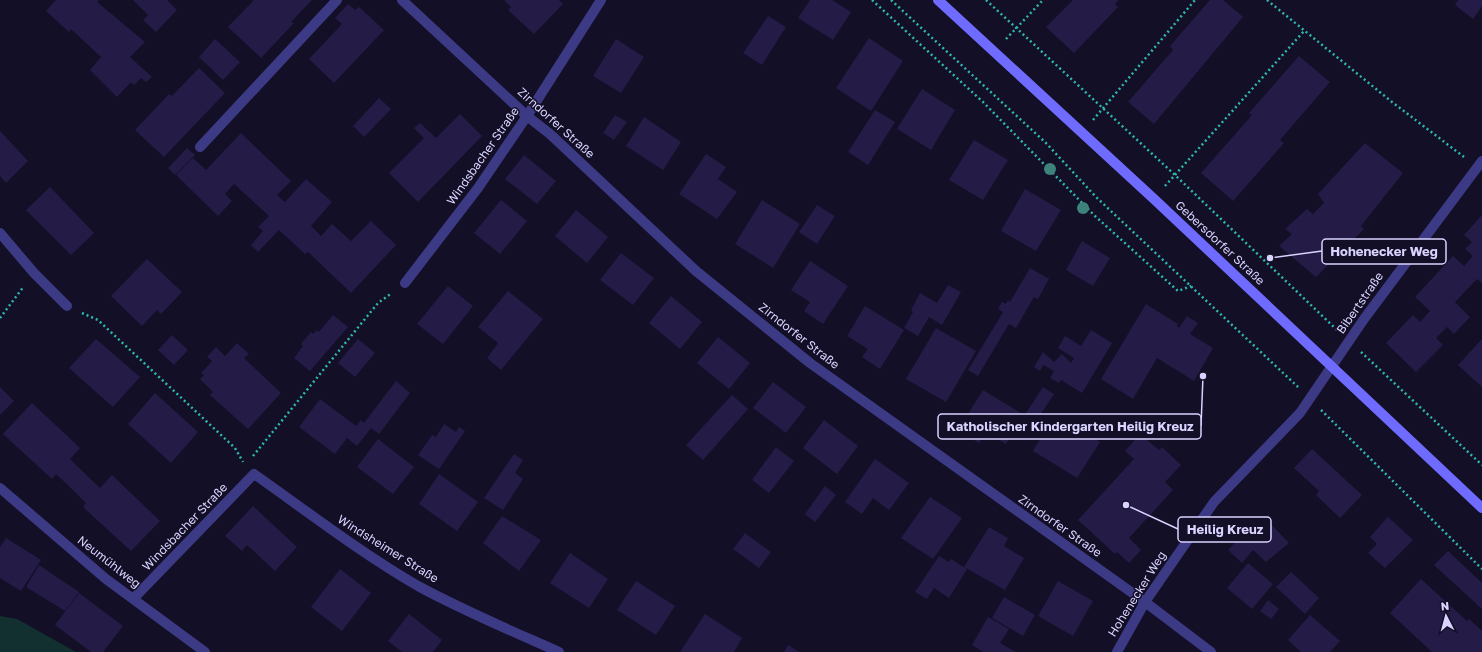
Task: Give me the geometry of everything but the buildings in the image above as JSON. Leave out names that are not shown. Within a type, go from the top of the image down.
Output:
[{"type":"main road","name":"Gebersdorfer Straße","points":[[938,0],[1333,366],[1482,508]]},
{"type":"street","points":[[200,147],[337,0]]},
{"type":"street","name":"Zirndorfer Straße","points":[[402,0],[527,116],[550,134],[696,271],[810,363],[1146,602],[1211,652]]},
{"type":"street","name":"Windsbacher Straße","points":[[405,283],[478,188],[527,116],[601,0]]},
{"type":"street","name":"Bibertstraße","points":[[1333,366],[1349,341],[1454,197],[1480,164]]},
{"type":"street","points":[[0,233],[34,272],[67,306]]},
{"type":"street","name":"Hohenecker Weg","points":[[1117,652],[1146,602],[1214,502],[1300,413],[1333,366]]},
{"type":"street","name":"Windsbacher Straße","points":[[134,598],[254,474]]},
{"type":"street","name":"Windsheimer Straße","points":[[254,474],[360,548],[418,586],[559,652]]},
{"type":"street","name":"Neumühlweg","points":[[0,488],[106,579],[134,598],[204,652]]},
{"type":"path","points":[[872,0],[982,102],[1107,227],[1178,291],[1191,286]]},
{"type":"path","points":[[891,0],[1046,143],[1096,197],[1310,399],[1482,569]]},
{"type":"path","points":[[986,0],[1175,175],[1482,465]]},
{"type":"path","points":[[994,52],[1043,0]]},
{"type":"path","points":[[1082,133],[1195,0]]},
{"type":"path","points":[[1267,0],[1392,102],[1480,164]]},
{"type":"path","points":[[1154,199],[1305,30]]},
{"type":"path","points":[[0,318],[34,272]]},
{"type":"path","points":[[245,466],[378,303]]},
{"type":"path","points":[[67,306],[98,320],[234,448],[245,466],[254,474]]},
{"type":"green space","points":[[0,616],[17,619],[76,652],[0,652]]},
{"type":"place","name":"Hohenecker Weg","points":[[1270,258]]},
{"type":"place","name":"Katholischer Kindergarten Heilig Kreuz","points":[[1203,376]]},
{"type":"place","name":"Heilig Kreuz","points":[[1126,505]]}]
